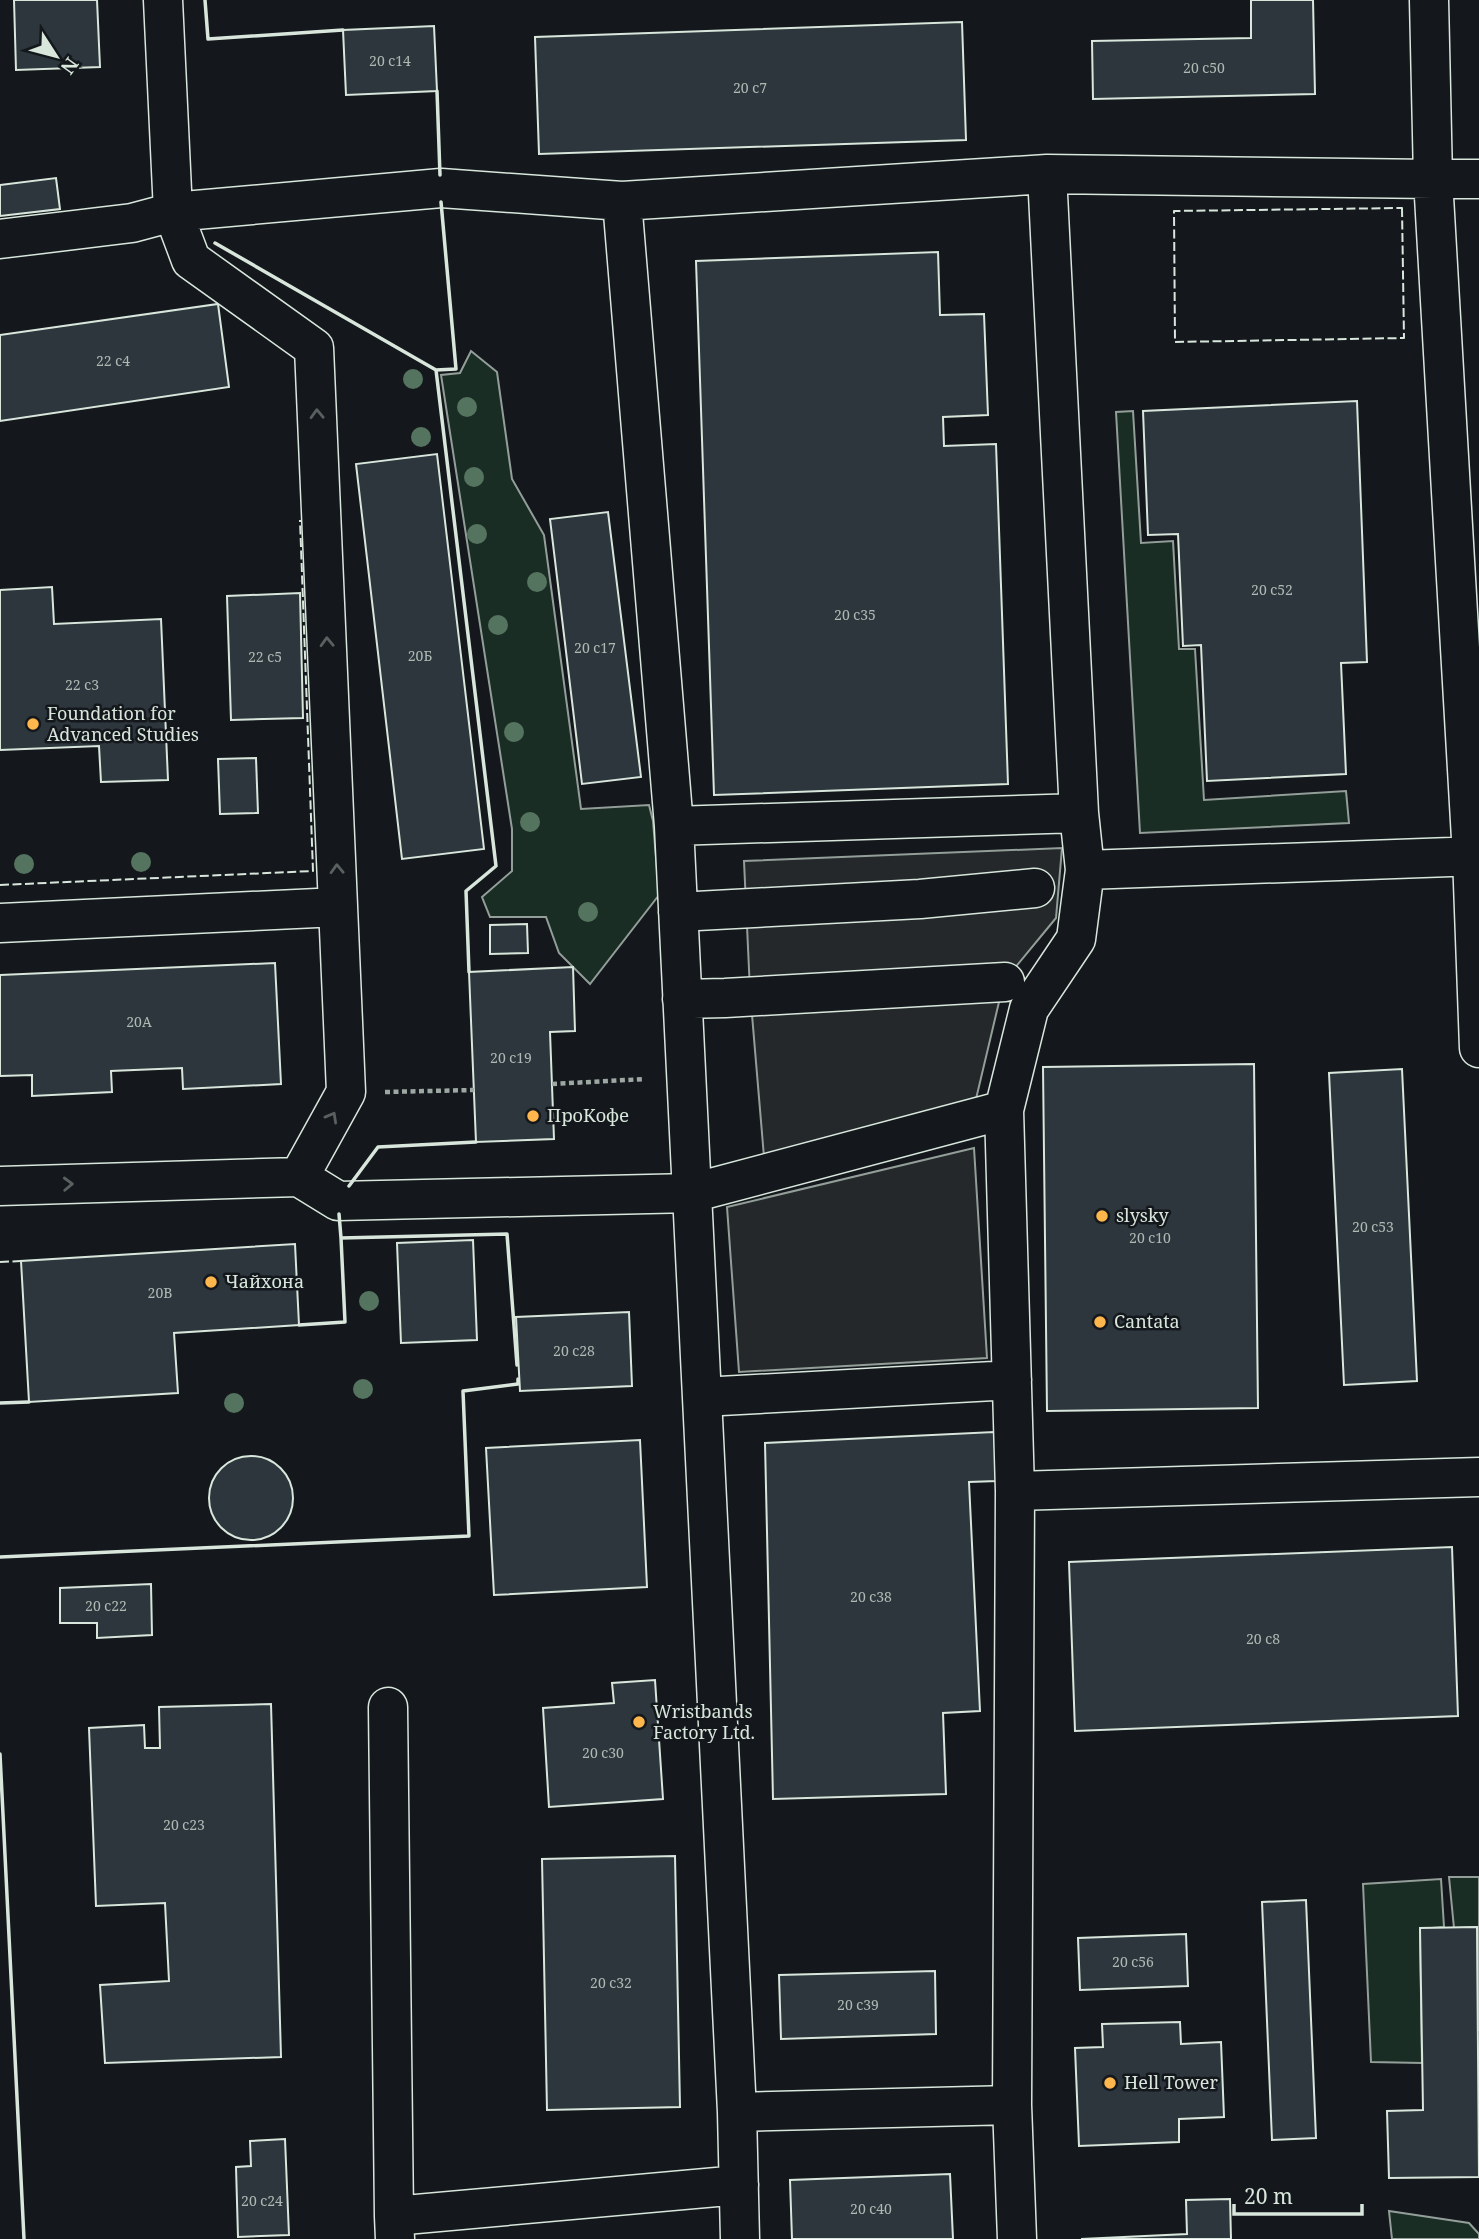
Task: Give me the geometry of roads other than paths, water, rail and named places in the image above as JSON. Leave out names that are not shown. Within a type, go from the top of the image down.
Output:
[{"type":"lane","points":[[163,0],[173,212],[191,260],[314,348],[346,1092],[299,1177]]},
{"type":"lane","points":[[1429,0],[1433,179],[1475,856],[1479,1048]]},
{"type":"lane","points":[[0,239],[132,223],[173,212],[441,188],[622,201],[1046,174],[1479,179]]},
{"type":"lane","points":[[1017,2239],[1013,2105],[1015,1492],[1004,1110],[1029,1009],[1076,939],[1085,870],[1079,813],[1046,174]]},
{"type":"lane","points":[[622,201],[674,826],[737,2112],[740,2239]]},
{"type":"lane","points":[[674,826],[1079,813]]},
{"type":"lane","points":[[1085,870],[1475,856]]},
{"type":"lane","points":[[678,912],[920,899],[1035,888]]},
{"type":"lane","points":[[0,923],[338,907]]},
{"type":"lane","points":[[682,999],[1004,982]]},
{"type":"lane","points":[[0,1186],[299,1177],[338,1201],[692,1194],[1004,1110]]},
{"type":"lane","points":[[702,1397],[1012,1380]]},
{"type":"lane","points":[[1015,1492],[1479,1477]]},
{"type":"lane","points":[[388,1707],[395,2227],[739,2185]]},
{"type":"lane","points":[[737,2112],[1013,2105]]},
{"type":"place","name":"Foundation for Advanced Studies","points":[[33,724]]},
{"type":"place","name":"ПроКофе","points":[[533,1116]]},
{"type":"place","name":"slysky","points":[[1102,1216]]},
{"type":"place","name":"Чайхона","points":[[211,1282]]},
{"type":"place","name":"Cantata","points":[[1100,1322]]},
{"type":"place","name":"Wristbands Factory Ltd.","points":[[639,1722]]},
{"type":"place","name":"Hell Tower","points":[[1110,2083]]}]
